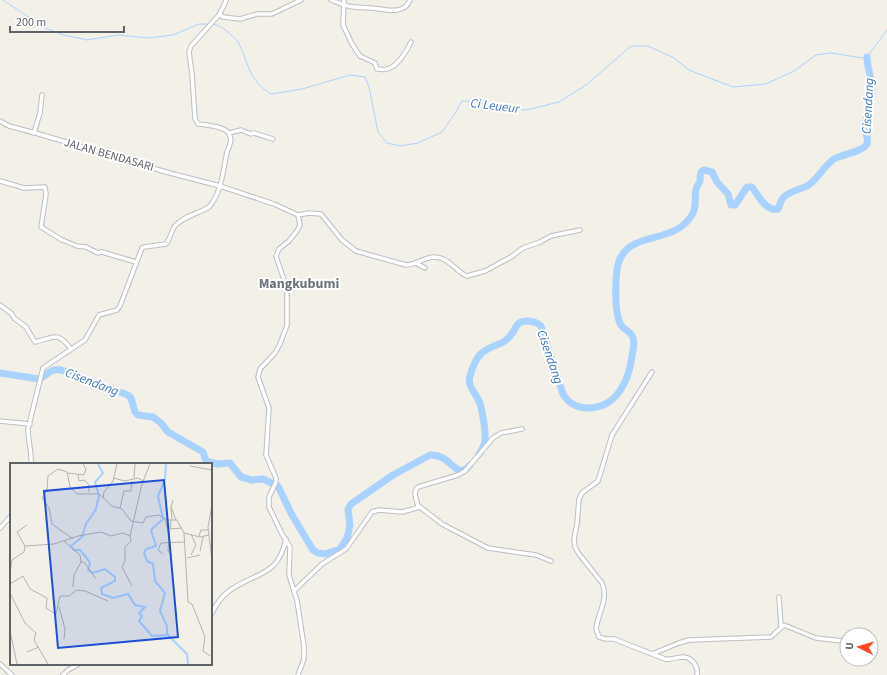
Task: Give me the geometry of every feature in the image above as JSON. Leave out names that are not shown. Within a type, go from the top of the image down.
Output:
[{"type":"street","points":[[226,0],[220,15],[195,40],[189,52],[193,81],[194,119],[198,124],[213,126],[229,133],[243,131],[273,139]]},
{"type":"street","points":[[220,15],[224,18],[240,20],[257,14],[272,14],[301,0]]},
{"type":"street","points":[[331,0],[344,2],[356,8],[384,10],[398,10],[407,5],[410,0]]},
{"type":"street","points":[[344,2],[343,25],[352,44],[360,56],[375,63],[377,69],[385,69],[390,67],[406,53],[411,42]]},
{"type":"street","points":[[34,133],[40,113],[42,96]]},
{"type":"street","name":"JALAN BENDASARI","points":[[0,121],[9,126],[166,172],[220,186],[274,204],[298,215]]},
{"type":"street","points":[[31,463],[32,456],[28,438],[40,375],[44,367],[86,339],[99,315],[116,310],[120,306],[143,247],[164,245],[168,241],[177,224],[189,215],[209,207],[220,186],[231,140],[229,133]]},
{"type":"street","points":[[0,181],[24,188],[45,187],[46,194],[41,226],[57,238],[98,253],[102,252],[136,262]]},
{"type":"street","points":[[298,675],[304,658],[304,646],[297,601],[289,575],[290,547],[269,507],[269,497],[276,482],[276,475],[268,462],[266,455],[269,408],[258,377],[260,369],[275,353],[280,344],[287,324],[287,289],[276,256],[279,249],[297,231],[300,225],[298,215],[309,213],[322,214],[342,240],[356,251],[406,265],[416,264],[436,257],[441,258],[455,266],[464,275],[470,276],[485,271],[511,257],[523,248],[540,242],[549,236],[580,230]]},
{"type":"street","points":[[416,264],[425,268]]},
{"type":"street","points":[[0,306],[12,314],[14,318],[26,327],[35,342],[50,337],[57,337],[65,341],[71,349]]},
{"type":"street","points":[[652,372],[612,435],[598,481],[580,496],[574,539],[575,547],[602,583],[604,588],[605,596],[596,624],[597,634],[601,638],[614,639],[668,660],[682,657],[688,658],[698,668],[697,675]]},
{"type":"street","points":[[0,421],[30,424]]},
{"type":"street","points":[[418,506],[415,493],[418,487],[458,475],[465,471],[497,435],[522,429]]},
{"type":"street","points":[[294,591],[322,564],[346,549],[372,512],[379,510],[402,512],[418,506],[423,508],[442,524],[486,547],[536,555],[551,561]]},
{"type":"street","points":[[0,528],[10,517]]},
{"type":"street","points":[[212,613],[216,606],[231,590],[269,570],[283,553],[286,540]]},
{"type":"street","points":[[652,654],[689,640],[771,637],[776,634],[781,626],[779,597]]},
{"type":"street","points":[[781,626],[786,625],[816,638],[839,641]]},
{"type":"street","points":[[0,664],[12,675]]},
{"type":"street","points":[[63,675],[68,670],[77,665]]},
{"type":"waterway","name":"Ci Leueur","points":[[3,0],[45,28],[64,35],[87,40],[118,35],[149,38],[173,35],[199,24],[209,24]]},
{"type":"waterway","name":"Ci Leueur","points":[[213,24],[223,28],[238,42],[248,67],[254,77],[260,86],[271,94],[302,89],[350,75],[365,77],[369,87],[378,132],[387,143],[400,146],[418,143],[442,132],[462,101],[526,110],[559,102],[586,85],[631,46],[648,46],[674,58],[689,70],[733,87],[766,84],[794,71],[816,55],[831,53],[863,58],[867,57],[887,30]]},
{"type":"waterway","name":"Cisendang","points":[[479,454],[485,442],[484,426],[480,404],[470,386],[469,380],[473,366],[481,354],[506,340],[521,322],[533,322],[541,326],[563,394],[571,403],[580,407],[598,407],[614,398],[620,391],[628,374],[634,345],[632,336],[621,325],[617,311],[616,280],[621,257],[627,249],[636,244],[667,234],[686,223],[693,213],[696,189],[700,181],[701,172],[704,170],[712,172],[717,182],[728,194],[731,205],[735,205],[747,187],[752,187],[766,205],[770,208],[778,209],[782,199],[786,195],[810,184],[834,159],[864,147],[867,144],[865,126],[872,90],[867,57]]},
{"type":"waterway","name":"Cisendang","points":[[0,373],[39,379],[54,370],[61,370],[128,395],[131,398],[135,412],[138,415],[153,417],[161,423],[168,432],[203,452],[206,461],[217,464],[230,463],[241,477],[252,480],[263,479],[278,486],[292,515],[313,550],[318,553],[325,554],[340,549],[347,538],[350,526],[348,509],[351,504],[393,475],[430,455],[443,458],[459,470],[466,469],[470,465]]},
{"type":"district","name":"Mangkubumi","points":[[299,284]]}]
